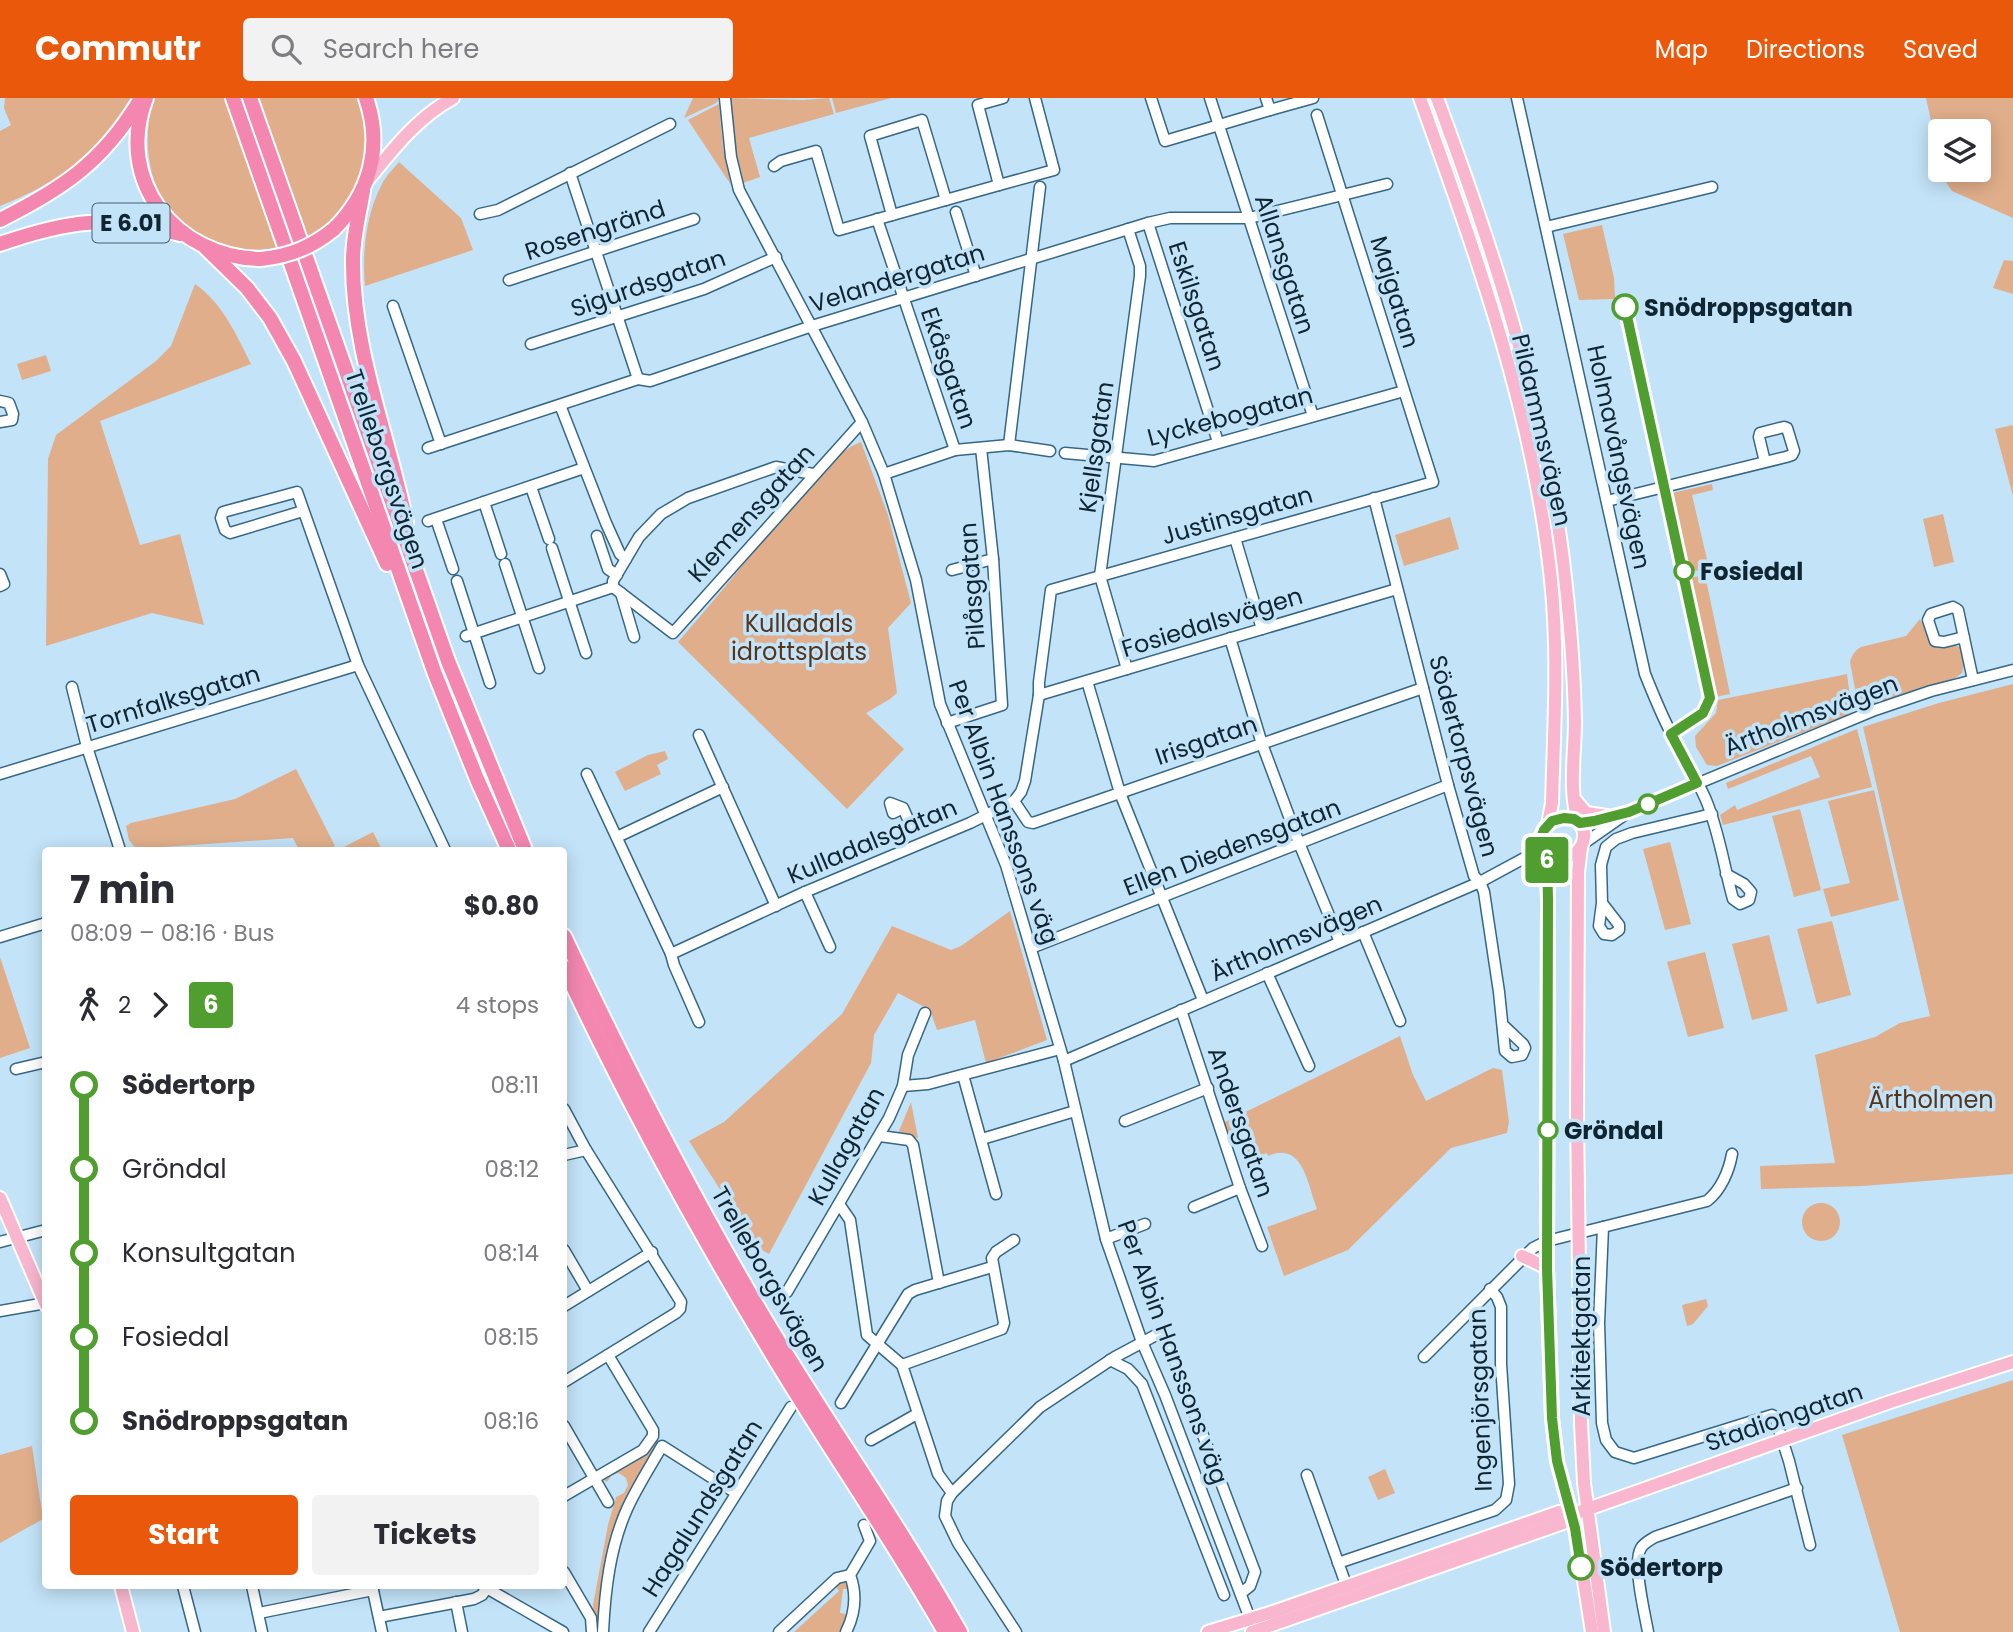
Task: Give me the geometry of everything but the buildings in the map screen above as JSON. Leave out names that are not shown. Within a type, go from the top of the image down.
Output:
[{"type":"highway","name":"Trelleborgsvägen","points":[[233,98],[411,608],[477,779],[508,847]]},
{"type":"highway","name":"Trelleborgsvägen","points":[[250,98],[447,661],[524,847]]},
{"type":"highway","points":[[366,98],[371,113],[374,140],[354,246],[354,297],[371,381],[404,515],[412,565]]},
{"type":"highway","points":[[143,102],[138,151],[144,179],[156,204],[258,300],[281,337],[390,571],[411,608]]},
{"type":"highway","points":[[0,210],[83,171],[133,125],[143,102]]},
{"type":"highway","name":"E 6.01","points":[[0,220],[83,171]]},
{"type":"highway","points":[[195,242],[233,257],[261,259],[293,253],[315,243],[346,218],[365,186]]},
{"type":"highway","name":"E 6.01","points":[[0,247],[77,223],[126,222],[195,242]]},
{"type":"highway","name":"Trelleborgsvägen","points":[[567,942],[665,1142],[730,1258],[960,1632]]},
{"type":"highway","name":"Trelleborgsvägen","points":[[567,973],[657,1152],[729,1281],[945,1632]]},
{"type":"main road","points":[[365,186],[410,132],[453,98]]},
{"type":"main road","name":"Pildammsvägen","points":[[1420,98],[1495,320],[1533,464],[1551,581],[1555,640],[1556,711],[1552,803],[1548,824]]},
{"type":"main road","name":"Pildammsvägen","points":[[1437,98],[1488,238],[1518,338],[1544,442],[1571,625],[1575,799],[1580,822]]},
{"type":"main road","points":[[1575,799],[1586,813],[1607,816]]},
{"type":"main road","name":"Ärtholmsvägen","points":[[1548,824],[1560,818],[1580,822]]},
{"type":"main road","points":[[1580,822],[1585,833],[1578,872],[1577,1116],[1581,1424],[1588,1510],[1604,1632]]},
{"type":"main road","points":[[1548,824],[1541,838],[1548,899],[1547,1268],[1552,1418],[1557,1461],[1580,1558],[1592,1632]]},
{"type":"main road","name":"Ärtholmsvägen","points":[[1544,850],[1566,858],[1582,845]]},
{"type":"main road","points":[[0,1198],[42,1297]]},
{"type":"main road","points":[[1522,1256],[1547,1268]]},
{"type":"main road","name":"Stadiongatan","points":[[1348,1591],[1563,1523],[1571,1515],[2013,1362]]},
{"type":"main road","points":[[1550,1515],[1559,1504],[1563,1488]]},
{"type":"main road","name":"Stadiongatan","points":[[1208,1632],[1253,1629],[1550,1515],[1559,1512],[1571,1515]]},
{"type":"main road","points":[[122,1589],[134,1632]]},
{"type":"street","name":"Per Albin Hanssons väg","points":[[725,98],[731,157],[739,190],[862,422],[884,474],[916,580],[934,683],[947,723],[1006,865],[1060,1049],[1106,1239],[1142,1342],[1165,1395],[1253,1629]]},
{"type":"street","points":[[999,185],[978,104],[1003,98]]},
{"type":"street","points":[[774,166],[816,151],[839,230],[1054,170],[1035,98]]},
{"type":"street","points":[[1152,98],[1165,141],[1313,98]]},
{"type":"street","name":"Allansgatan","points":[[1210,98],[1313,416]]},
{"type":"street","points":[[1266,98],[1270,110]]},
{"type":"street","name":"Holmavångsvägen","points":[[1517,98],[1645,674],[1671,734],[1712,814],[1726,874]]},
{"type":"street","name":"Majgatan","points":[[1317,115],[1433,482]]},
{"type":"street","points":[[892,215],[870,136],[922,120],[946,200]]},
{"type":"street","points":[[480,214],[498,210],[670,124]]},
{"type":"street","points":[[570,173],[638,379]]},
{"type":"street","name":"Velandergatan","points":[[428,447],[638,379],[650,381],[812,326],[1148,223],[1170,218],[1249,218],[1387,184]]},
{"type":"street","points":[[1009,445],[1040,187]]},
{"type":"street","points":[[1546,227],[1712,187]]},
{"type":"street","points":[[956,212],[976,276]]},
{"type":"street","name":"Rosengränd","points":[[509,280],[694,219]]},
{"type":"street","name":"Ekåsgatan","points":[[877,219],[955,450]]},
{"type":"street","name":"Eskilsgatan","points":[[1148,223],[1218,442]]},
{"type":"street","name":"Kjellsgatan","points":[[1127,669],[1100,576],[1140,276],[1140,266],[1128,229]]},
{"type":"street","name":"Sigurdsgatan","points":[[531,344],[704,289],[776,257]]},
{"type":"street","points":[[393,306],[441,444]]},
{"type":"street","name":"Lyckebogatan","points":[[1065,453],[1154,461],[1404,391]]},
{"type":"street","points":[[0,401],[9,403],[13,415],[12,420],[0,422]]},
{"type":"street","points":[[560,405],[620,554],[626,559]]},
{"type":"street","name":"Klemensgatan","points":[[617,590],[673,633],[862,422]]},
{"type":"street","points":[[884,474],[955,450],[1009,445],[1050,451]]},
{"type":"street","name":"Pilåsgatan","points":[[947,723],[1002,705],[993,559],[981,448]]},
{"type":"street","points":[[1607,501],[1765,463]]},
{"type":"street","points":[[634,637],[613,581],[639,537],[661,514],[688,498],[776,467],[813,474]]},
{"type":"street","points":[[453,569],[432,520],[584,468]]},
{"type":"street","name":"Justinsgatan","points":[[1039,695],[1051,590],[1433,482]]},
{"type":"street","points":[[531,487],[586,653]]},
{"type":"street","points":[[303,511],[230,533],[225,530],[221,518],[223,512],[296,492],[303,511],[358,665],[444,847]]},
{"type":"street","name":"Södertorpsvägen","points":[[1374,498],[1448,785],[1474,876],[1480,882],[1488,914],[1503,1025]]},
{"type":"street","points":[[484,502],[539,668]]},
{"type":"street","points":[[597,536],[608,569],[617,575]]},
{"type":"street","points":[[1235,538],[1262,629]]},
{"type":"street","points":[[952,570],[993,559]]},
{"type":"street","points":[[0,574],[4,584],[0,586]]},
{"type":"street","points":[[457,581],[470,635],[490,683]]},
{"type":"street","name":"Fosiedalsvägen","points":[[1039,695],[1397,589]]},
{"type":"street","points":[[470,635],[570,602],[617,590]]},
{"type":"street","points":[[1230,638],[1262,744],[1340,942]]},
{"type":"street","points":[[1964,638],[1973,680]]},
{"type":"street","name":"Tornfalksgatan","points":[[0,774],[358,665]]},
{"type":"street","name":"Ärtholmsvägen","points":[[1582,845],[1629,812],[1840,723],[1875,710],[2013,670]]},
{"type":"street","points":[[1087,681],[1120,793],[1203,1000]]},
{"type":"street","points":[[72,687],[87,747],[119,847]]},
{"type":"street","name":"Irisgatan","points":[[1014,801],[1028,822],[1033,823],[1423,688]]},
{"type":"street","points":[[1014,801],[1026,781],[1039,695]]},
{"type":"street","name":"Kulladalsgatan","points":[[699,735],[776,905]]},
{"type":"street","points":[[587,774],[671,954],[699,1022]]},
{"type":"street","name":"Ellen Diedensgatan","points":[[1031,948],[1448,785]]},
{"type":"street","points":[[617,837],[723,788]]},
{"type":"street","name":"Kulladalsgatan","points":[[671,954],[804,892],[985,816],[1014,801]]},
{"type":"street","points":[[903,808],[911,826]]},
{"type":"street","name":"Ärtholmsvägen","points":[[1580,822],[1629,812]]},
{"type":"street","points":[[1601,903],[1601,865],[1610,842],[1632,833],[1712,814]]},
{"type":"street","name":"Ärtholmsvägen","points":[[1063,1061],[1480,882],[1544,850]]},
{"type":"street","points":[[804,892],[830,947]]},
{"type":"street","points":[[0,937],[42,924]]},
{"type":"street","points":[[1363,932],[1400,1021]]},
{"type":"street","points":[[1267,973],[1309,1066]]},
{"type":"street","name":"Andersgatan","points":[[1181,1010],[1262,1247]]},
{"type":"street","name":"Kullagatan","points":[[787,1292],[880,1136],[903,1086],[908,1055],[925,1013]]},
{"type":"street","points":[[903,1086],[928,1084],[1060,1049]]},
{"type":"street","points":[[16,1069],[42,1063]]},
{"type":"street","points":[[963,1075],[996,1194]]},
{"type":"street","points":[[1125,1121],[1208,1088]]},
{"type":"street","points":[[982,1139],[1075,1111]]},
{"type":"street","points":[[567,1115],[586,1150],[681,1302],[680,1309],[567,1380]]},
{"type":"street","points":[[880,1136],[909,1140],[913,1145],[939,1283]]},
{"type":"street","points":[[567,1154],[586,1150]]},
{"type":"street","name":"Arkitektgatan","points":[[1732,1154],[1729,1170],[1712,1197],[1707,1200],[1603,1227],[1600,1323],[1603,1433],[1611,1448],[1623,1456],[1642,1457],[1769,1414],[1775,1417],[1782,1440]]},
{"type":"street","points":[[1194,1207],[1240,1188]]},
{"type":"street","points":[[839,1205],[850,1220],[867,1335],[902,1365],[938,1474],[952,1493]]},
{"type":"street","points":[[1106,1239],[1145,1224]]},
{"type":"street","points":[[1424,1357],[1522,1256],[1547,1241],[1603,1227]]},
{"type":"street","points":[[0,1242],[42,1231]]},
{"type":"street","points":[[902,1365],[1002,1329],[1004,1323],[992,1258],[996,1252],[1014,1240]]},
{"type":"street","points":[[567,1304],[652,1252]]},
{"type":"street","points":[[567,1255],[588,1291]]},
{"type":"street","points":[[841,1403],[908,1294],[992,1267]]},
{"type":"street","name":"Ingenjörsgatan","points":[[1338,1563],[1496,1510],[1506,1500],[1509,1484],[1501,1364],[1501,1307],[1490,1289]]},
{"type":"street","points":[[0,1311],[42,1304]]},
{"type":"street","points":[[1016,1632],[958,1543],[945,1516],[947,1501],[1040,1407],[1111,1360],[1158,1334],[1163,1334],[1166,1338],[1255,1572],[1250,1586],[1241,1593]]},
{"type":"street","points":[[567,1494],[643,1450],[653,1436],[653,1430],[608,1355]]},
{"type":"street","points":[[1111,1360],[1128,1369],[1142,1384],[1224,1595]]},
{"type":"street","name":"Hagalundsgatan","points":[[649,1632],[791,1407]]},
{"type":"street","points":[[871,1440],[917,1414]]},
{"type":"street","points":[[567,1431],[608,1502]]},
{"type":"street","points":[[1782,1440],[1797,1488],[1810,1545]]},
{"type":"street","points":[[603,1632],[608,1574],[618,1537],[627,1509],[662,1446],[736,1493]]},
{"type":"street","points":[[1307,1475],[1348,1591]]},
{"type":"street","points":[[1648,1632],[1637,1561],[1641,1548],[1655,1537],[1797,1488]]},
{"type":"street","points":[[846,1632],[853,1618],[854,1596],[850,1575],[870,1541],[864,1525]]},
{"type":"street","points":[[779,1632],[837,1578],[850,1575]]},
{"type":"street","points":[[567,1577],[591,1618],[592,1632]]},
{"type":"street","points":[[184,1589],[195,1632]]},
{"type":"street","points":[[253,1589],[262,1632]]},
{"type":"street","points":[[259,1613],[368,1589]]},
{"type":"street","points":[[373,1589],[382,1632]]},
{"type":"street","points":[[379,1617],[474,1599],[482,1595],[484,1589]]},
{"type":"street","points":[[488,1589],[563,1632]]},
{"type":"street","points":[[456,1602],[462,1632]]},
{"type":"green space","points":[[5,98],[135,98],[121,124],[93,152],[49,183],[0,206],[0,131],[11,125],[4,108]]},
{"type":"green space","points":[[154,98],[226,98],[279,248],[241,250],[210,242],[189,229],[172,213],[160,193],[152,171],[148,147]]},
{"type":"green space","points":[[259,98],[359,98],[364,113],[367,144],[362,175],[349,203],[339,216],[307,237]]},
{"type":"green space","points":[[693,98],[719,98],[719,99],[684,118]]},
{"type":"green space","points":[[730,98],[829,98],[834,114],[749,138],[760,177],[743,183],[737,166]]},
{"type":"green space","points":[[832,98],[891,98],[836,113]]},
{"type":"green space","points":[[1926,98],[2013,98],[2013,218],[1952,191],[1946,182],[1991,182],[1991,119],[1931,119]]},
{"type":"green space","points":[[719,104],[723,148],[731,185],[688,120]]},
{"type":"green space","points":[[399,162],[461,218],[473,250],[365,286],[365,247],[372,208],[384,181]]},
{"type":"green space","points":[[1602,225],[1614,278],[1615,299],[1579,300],[1563,234]]},
{"type":"green space","points":[[2004,260],[2013,261],[2013,294],[1993,288]]},
{"type":"green space","points":[[195,284],[221,310],[251,364],[100,421],[140,545],[180,534],[204,625],[152,613],[46,646],[48,459],[56,435],[156,361],[171,346]]},
{"type":"green space","points":[[46,355],[51,371],[22,380],[17,364]]},
{"type":"green space","points":[[2013,425],[2013,496],[1995,429]]},
{"type":"green space","name":"Kulladals idrottsplats","points":[[861,442],[888,515],[911,603],[888,628],[897,693],[866,713],[904,749],[847,809],[678,642],[808,488],[839,456]]},
{"type":"green space","points":[[1712,484],[1713,490],[1692,495],[1709,568],[1690,572],[1672,493]]},
{"type":"green space","points":[[1943,514],[1954,562],[1934,567],[1923,519]]},
{"type":"green space","points":[[1450,517],[1459,549],[1404,566],[1395,535]]},
{"type":"green space","points":[[1705,575],[1730,694],[1715,697],[1689,578]]},
{"type":"green space","points":[[1920,619],[1933,647],[1950,644],[1960,647],[1964,664],[1962,673],[1955,678],[1859,710],[1850,662],[1854,653],[1861,647],[1906,636]]},
{"type":"green space","points":[[1847,674],[1852,713],[1717,766],[1707,765],[1696,747],[1695,736],[1716,713],[1718,700]]},
{"type":"green space","name":"Ärtholmen","points":[[2013,684],[2013,1174],[1863,1186],[1761,1189],[1760,1166],[1835,1163],[1815,1055],[1875,1037],[1900,1023],[1930,1016],[1863,727],[1939,703]]},
{"type":"green space","points":[[1857,729],[1872,787],[1723,825],[1720,815],[1735,805],[1737,810],[1820,777],[1811,756],[1728,789],[1726,783]]},
{"type":"green space","points":[[665,751],[668,759],[657,765],[661,774],[625,791],[615,772],[648,755]]},
{"type":"green space","points":[[296,769],[335,846],[298,847],[293,838],[134,847],[129,840],[126,826],[131,823],[235,799]]},
{"type":"green space","points":[[1874,790],[1899,900],[1831,917],[1823,889],[1850,883],[1828,801]]},
{"type":"green space","points":[[1800,809],[1821,890],[1794,897],[1772,816]]},
{"type":"green space","points":[[373,832],[380,847],[344,847]]},
{"type":"green space","points":[[1670,842],[1691,924],[1665,930],[1643,849]]},
{"type":"green space","points":[[1010,911],[1047,1040],[986,1063],[975,1020],[937,1030],[930,1010],[898,993],[874,1035],[871,1063],[769,1254],[757,1247],[689,1141],[724,1122],[842,1014],[892,926],[951,950],[961,946]]},
{"type":"green space","points":[[1832,921],[1851,995],[1817,1004],[1797,929]]},
{"type":"green space","points":[[1769,935],[1788,1011],[1752,1020],[1732,944]]},
{"type":"green space","points":[[1705,952],[1724,1028],[1688,1037],[1667,962]]},
{"type":"green space","points":[[0,957],[30,1048],[0,1058]]},
{"type":"green space","points":[[1400,1036],[1413,1075],[1426,1101],[1493,1068],[1502,1070],[1509,1122],[1507,1133],[1451,1148],[1348,1250],[1284,1276],[1267,1227],[1317,1209],[1306,1177],[1302,1167],[1289,1154],[1268,1156],[1267,1153],[1242,1161],[1239,1149],[1255,1143],[1248,1125],[1225,1132],[1223,1123]]},
{"type":"green space","points":[[911,1102],[918,1138],[897,1136]]},
{"type":"green space","points":[[1821,1203],[1834,1209],[1840,1222],[1834,1235],[1821,1241],[1808,1235],[1802,1222],[1808,1209]]},
{"type":"green space","points":[[1706,1299],[1708,1306],[1693,1324],[1687,1326],[1682,1305]]},
{"type":"green space","points":[[2013,1380],[2013,1632],[1900,1632],[1842,1435]]},
{"type":"green space","points":[[654,1440],[659,1444],[631,1499],[599,1625],[593,1605],[608,1525],[616,1497],[624,1493],[628,1485],[626,1478],[619,1473],[612,1475],[607,1482],[602,1479]]},
{"type":"green space","points":[[32,1446],[42,1520],[0,1543],[0,1455]]},
{"type":"green space","points":[[1385,1469],[1395,1493],[1378,1500],[1368,1477]]},
{"type":"green space","points":[[841,1581],[845,1582],[849,1589],[843,1589],[840,1613],[846,1614],[841,1632],[794,1632],[839,1591],[835,1585]]},
{"type":"bus line","name":"6","points":[[1581,1567],[1575,1528],[1557,1461],[1552,1418],[1547,1268],[1548,899],[1547,858],[1541,838],[1546,827],[1557,819],[1569,818],[1580,823],[1594,821],[1629,812],[1697,783],[1671,734],[1703,713],[1710,698],[1625,307]]},
{"type":"place","name":"Snödroppsgatan","points":[[1625,307]]},
{"type":"place","name":"Fosiedal","points":[[1684,571]]},
{"type":"place","name":"Gröndal","points":[[1548,1130]]},
{"type":"place","name":"Södertorp","points":[[1581,1567]]}]
